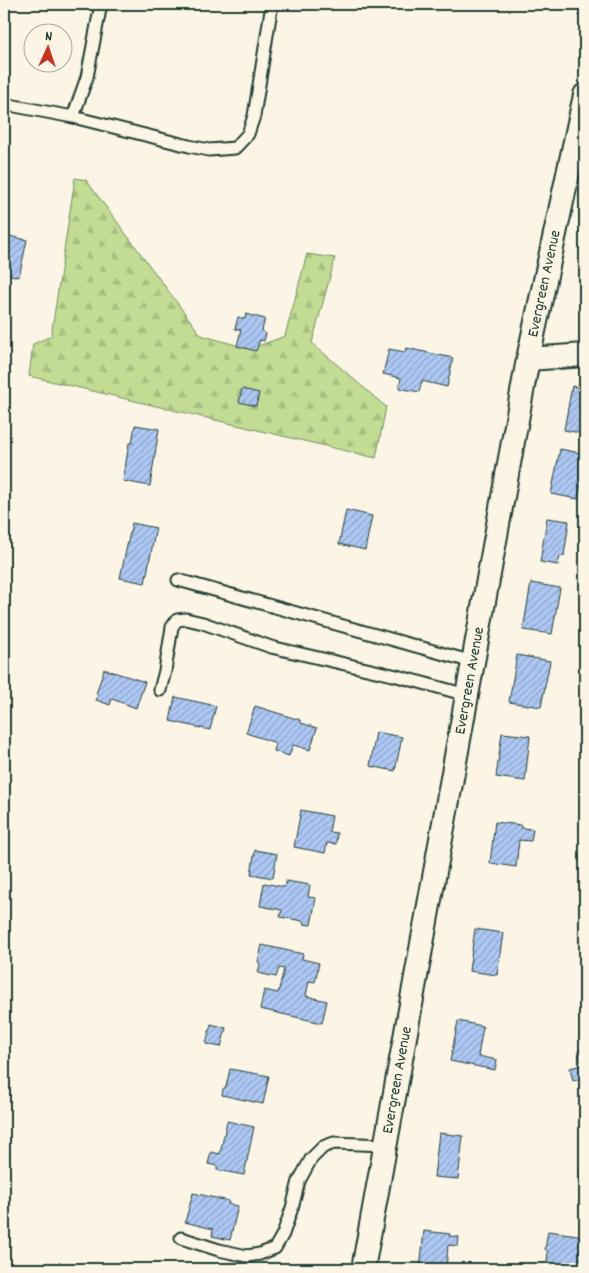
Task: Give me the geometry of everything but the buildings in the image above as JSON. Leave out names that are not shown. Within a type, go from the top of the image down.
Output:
[{"type":"street","name":"Evergreen Avenue","points":[[363,1269],[528,359],[585,95]]},
{"type":"street","points":[[528,359],[585,355]]},
{"type":"lane","points":[[73,117],[86,77],[101,4]]},
{"type":"lane","points":[[4,104],[73,117],[209,150],[235,148],[248,134],[254,116],[272,4]]},
{"type":"lane","points":[[178,580],[473,662]]},
{"type":"lane","points":[[160,690],[172,627],[177,620],[186,619],[203,623],[271,647],[397,676],[467,695]]},
{"type":"lane","points":[[181,1238],[219,1250],[247,1256],[260,1254],[275,1248],[283,1234],[299,1181],[311,1159],[323,1147],[334,1143],[385,1144]]},
{"type":"green space","points":[[75,178],[86,180],[201,335],[250,349],[285,336],[307,254],[335,258],[312,343],[386,407],[376,458],[29,376],[33,344],[51,336]]}]
